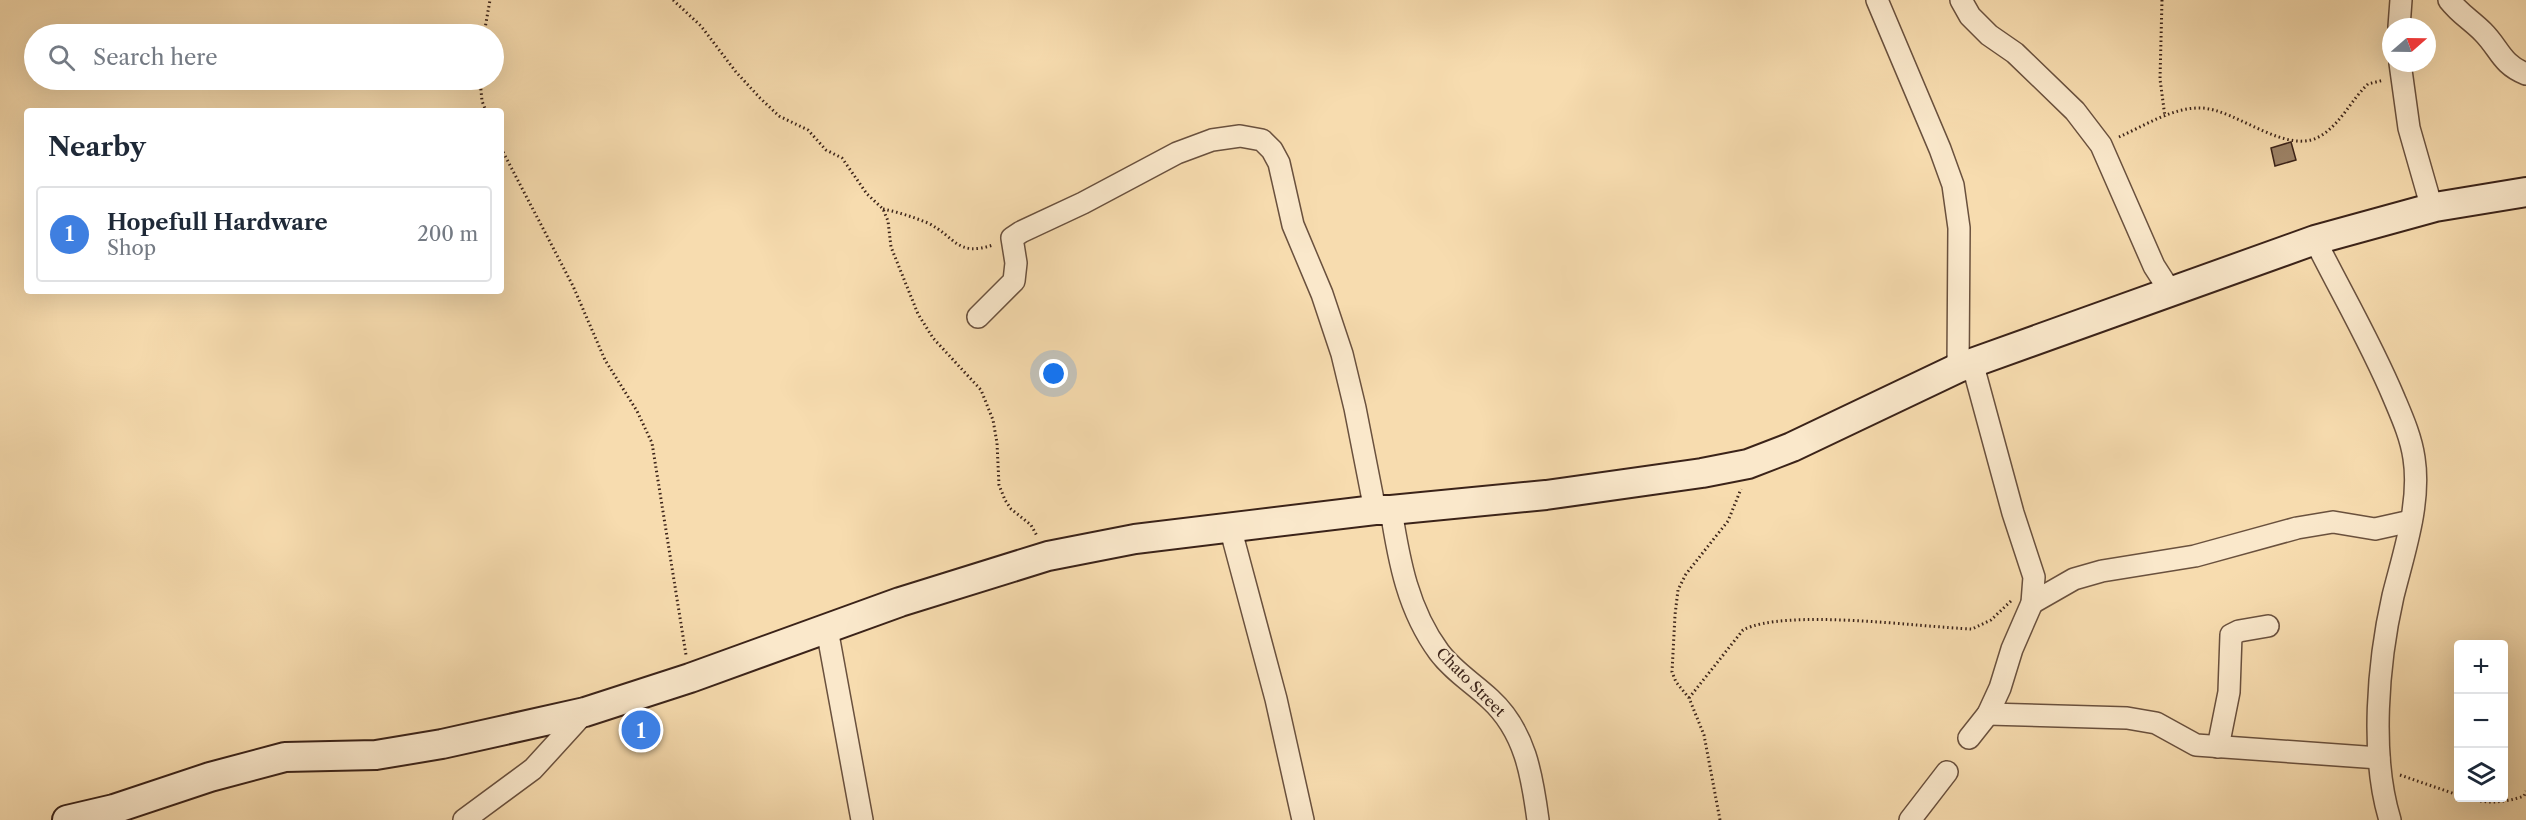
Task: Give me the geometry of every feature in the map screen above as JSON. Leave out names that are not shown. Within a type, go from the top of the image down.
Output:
[{"type":"street","points":[[1877,0],[1953,185],[1959,228],[1965,365],[2034,577],[2032,603],[1988,714],[1970,738]]},
{"type":"street","points":[[1961,0],[1970,16],[1989,35],[2015,53],[2075,111],[2101,145],[2154,266],[2170,291]]},
{"type":"street","points":[[2400,18],[2401,0]]},
{"type":"street","points":[[2449,0],[2461,15],[2483,33],[2506,63],[2526,74]]},
{"type":"street","points":[[2401,72],[2409,128],[2428,198],[2435,207]]},
{"type":"street","name":"Chato Street","points":[[1012,238],[1177,153],[1212,140],[1240,136],[1262,140],[1272,150],[1280,163],[1293,225],[1322,294],[1342,354],[1383,510],[1408,594],[1439,652],[1456,671],[1498,707],[1516,732],[1529,764],[1538,820]]},
{"type":"street","points":[[67,820],[114,809],[210,777],[285,757],[376,755],[442,744],[585,712],[690,678],[900,602],[1048,556],[1135,540],[1230,527],[1546,495],[1702,473],[1748,464],[1792,447],[1965,365],[2315,240],[2435,207],[2526,192]]},
{"type":"street","points":[[978,317],[1014,281],[1016,263],[1012,238]]},
{"type":"street","points":[[2315,240],[2375,353],[2407,430],[2414,457],[2416,481],[2411,521],[2386,630],[2381,686],[2379,763],[2383,796],[2390,820]]},
{"type":"street","points":[[2032,603],[2074,579],[2195,556],[2296,528],[2333,522],[2375,529],[2411,521]]},
{"type":"street","points":[[1230,527],[1276,699],[1302,820]]},
{"type":"street","points":[[2218,747],[2229,692],[2231,635],[2239,631],[2268,626]]},
{"type":"street","points":[[827,629],[862,820]]},
{"type":"street","points":[[464,820],[533,769],[585,712]]},
{"type":"street","points":[[1988,714],[2143,720],[2166,727],[2188,743],[2379,763]]},
{"type":"street","points":[[1910,820],[1947,772]]},
{"type":"path","points":[[486,24],[490,0]]},
{"type":"path","points":[[673,0],[701,26],[736,72],[760,98],[779,116],[808,130],[826,150],[842,158],[867,194],[883,209],[888,221],[891,247],[918,315],[933,338],[981,390],[993,420],[997,443],[999,485],[1005,500],[1011,509],[1031,525],[1048,556]]},
{"type":"path","points":[[2162,0],[2160,79],[2165,117]]},
{"type":"path","points":[[2101,145],[2174,113],[2199,108],[2214,110],[2290,140],[2310,141],[2323,135],[2347,111],[2368,84],[2399,72]]},
{"type":"path","points":[[481,90],[485,108]]},
{"type":"path","points":[[504,154],[573,286],[605,360],[637,411],[652,443],[690,678]]},
{"type":"path","points":[[883,209],[929,224],[956,245],[964,248],[973,250],[984,248],[1012,238]]},
{"type":"path","points":[[1720,820],[1704,735],[1689,698],[1676,682],[1672,672],[1678,590],[1686,574],[1728,521],[1739,497],[1748,464]]},
{"type":"path","points":[[1689,698],[1743,630],[1754,624],[1811,619],[1971,629],[1991,620],[2034,577]]},
{"type":"path","points":[[2379,763],[2454,793]]},
{"type":"path","points":[[2508,801],[2524,796],[2526,791]]},
{"type":"building","points":[[2291,142],[2296,160],[2275,166],[2271,148]]},
{"type":"place","name":"Hopefull Hardware","points":[[641,730]]}]
